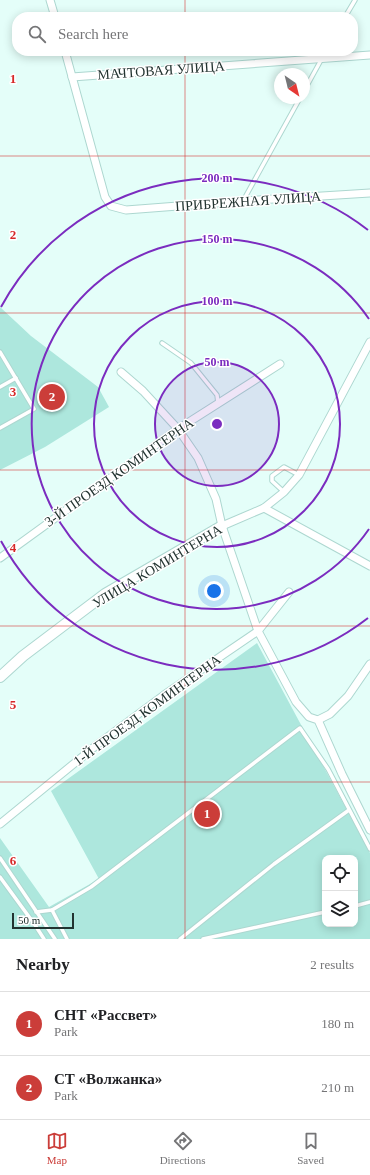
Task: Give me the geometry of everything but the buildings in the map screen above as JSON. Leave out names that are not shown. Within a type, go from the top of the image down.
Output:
[{"type":"street","points":[[50,0],[54,12]]},
{"type":"street","name":"МАЧТОВАЯ УЛИЦА","points":[[358,56],[370,55]]},
{"type":"street","points":[[66,56],[72,77]]},
{"type":"street","name":"МАЧТОВАЯ УЛИЦА","points":[[72,77],[354,56]]},
{"type":"street","name":"ПРИБРЕЖНАЯ УЛИЦА","points":[[72,77],[105,197],[112,206],[126,210],[370,193]]},
{"type":"street","name":"УЛИЦА КОМИНТЕРНА","points":[[0,677],[24,656],[105,594],[222,526],[264,508],[284,492],[299,475],[370,342]]},
{"type":"street","name":"3-Й ПРОЕЗД КОМИНТЕРНА","points":[[0,558],[178,429],[280,364]]},
{"type":"street","points":[[121,372],[143,390],[178,429],[198,458],[216,499],[222,526],[258,631],[296,702],[308,717],[318,720],[330,714],[348,696],[370,664]]},
{"type":"street","points":[[264,508],[370,566]]},
{"type":"street","name":"1-Й ПРОЕЗД КОМИНТЕРНА","points":[[0,824],[104,739],[164,695],[258,631],[289,592]]},
{"type":"street","points":[[318,720],[342,774],[370,830]]},
{"type":"lane","points":[[348,12],[355,0]]},
{"type":"lane","points":[[310,80],[322,58]]},
{"type":"lane","points":[[243,201],[297,104]]},
{"type":"lane","points":[[162,343],[191,363],[217,394],[218,404]]},
{"type":"lane","points":[[0,352],[34,409],[0,428]]},
{"type":"lane","points":[[0,387],[16,378]]},
{"type":"lane","points":[[284,492],[272,481],[272,476],[284,467],[299,475]]},
{"type":"lane","points":[[36,912],[52,910],[91,887],[300,728],[328,769],[370,849]]},
{"type":"lane","points":[[180,939],[274,864],[349,810]]},
{"type":"lane","points":[[0,858],[55,939]]},
{"type":"lane","points":[[0,877],[35,924],[44,939]]},
{"type":"lane","points":[[358,905],[370,902]]},
{"type":"lane","points":[[52,910],[67,939]]},
{"type":"lane","points":[[203,939],[322,913]]},
{"type":"green space","points":[[0,307],[31,336],[98,387],[109,407],[45,447],[0,470]]},
{"type":"green space","points":[[257,643],[370,853],[370,939],[0,939],[0,838],[49,907],[99,879],[51,791]]},
{"type":"place","name":"СТ «Волжанка»","points":[[52,397]]},
{"type":"place","name":"СНТ «Рассвет»","points":[[207,814]]}]
